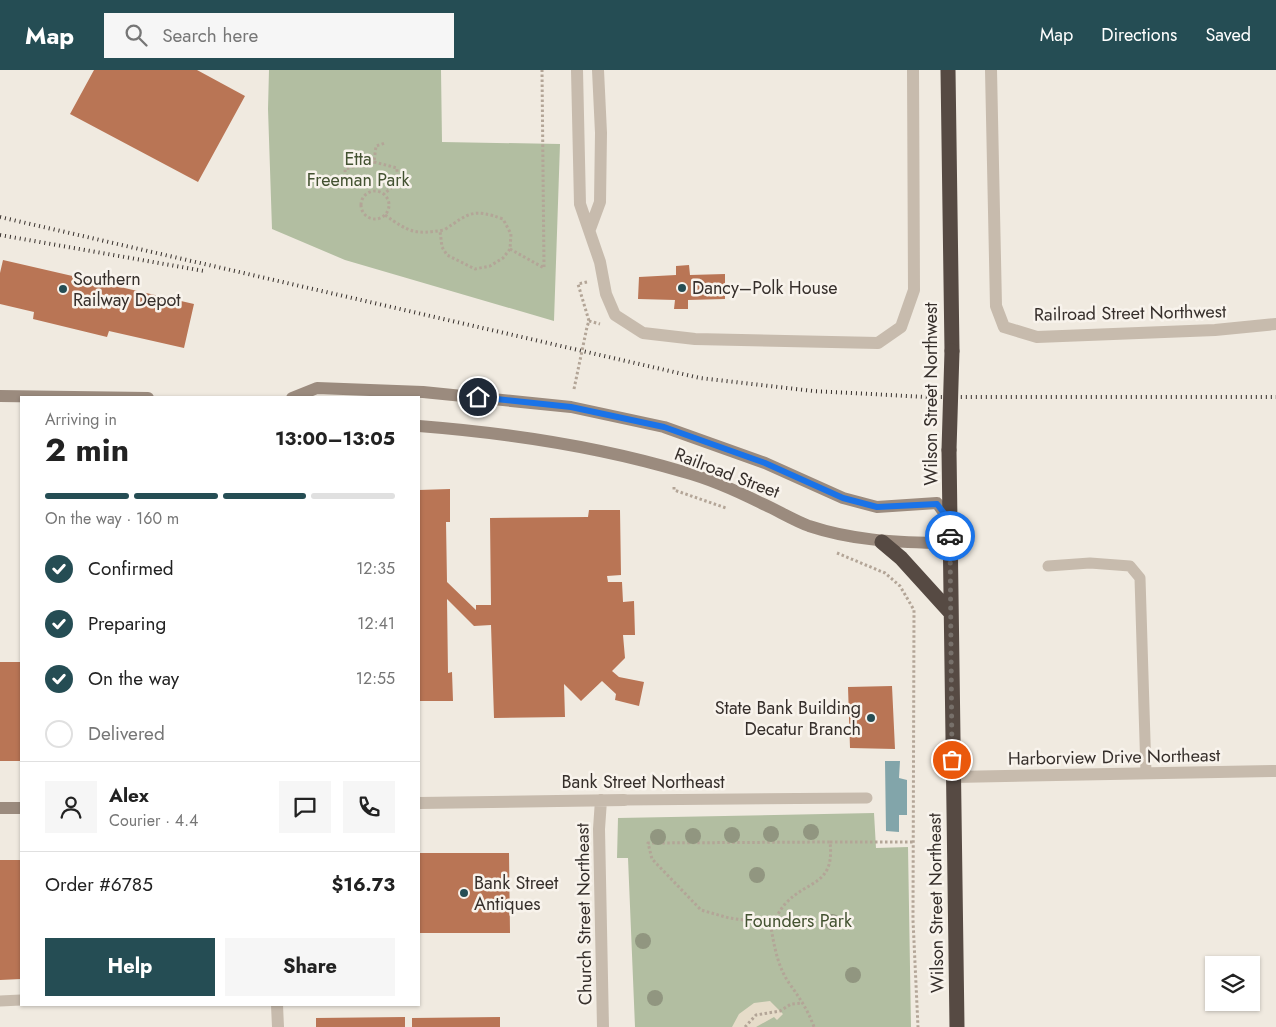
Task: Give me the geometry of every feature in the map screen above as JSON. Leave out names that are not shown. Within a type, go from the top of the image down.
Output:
[{"type":"highway","name":"Wilson Street Northwest","points":[[948,70],[952,351],[949,450],[953,777]]},
{"type":"highway","points":[[882,542],[901,558],[950,612]]},
{"type":"highway","name":"Wilson Street Northeast","points":[[953,777],[957,1027]]},
{"type":"street","points":[[578,70],[580,204],[590,229],[606,294],[615,315],[643,333],[695,339],[850,343],[878,343],[901,327],[914,290],[913,70]]},
{"type":"street","points":[[590,229],[600,202],[601,133],[598,70]]},
{"type":"street","name":"Railroad Street Northwest","points":[[991,70],[996,306],[1004,327],[1037,337],[1215,330],[1276,324]]},
{"type":"street","points":[[297,396],[317,388],[336,388],[424,392],[571,407],[664,427],[765,463],[843,498],[877,507],[937,504],[950,521]]},
{"type":"street","points":[[0,396],[20,396]]},
{"type":"street","name":"Railroad Street","points":[[420,426],[555,441],[684,472],[759,501],[807,525],[833,533],[882,542],[936,542],[950,521]]},
{"type":"street","name":"Harborview Drive Northeast","points":[[953,777],[1276,771]]},
{"type":"street","name":"Church Street Northeast","points":[[601,800],[599,829],[603,1027]]},
{"type":"street","name":"Bank Street Northeast","points":[[420,803],[624,800]]},
{"type":"street","points":[[0,808],[20,808]]},
{"type":"street","points":[[278,1006],[278,1027]]},
{"type":"lane","points":[[1048,566],[1090,562],[1130,566],[1140,578],[1146,774]]},
{"type":"lane","name":"Bank Street Northeast","points":[[624,800],[867,798]]},
{"type":"lane","points":[[0,1001],[20,1000]]},
{"type":"path","points":[[510,249],[544,268],[542,70]]},
{"type":"path","points":[[374,162],[376,146],[385,143]]},
{"type":"path","points":[[340,187],[346,186],[345,169],[374,162],[397,168],[397,183],[384,194]]},
{"type":"path","points":[[378,191],[384,194],[389,204],[384,215],[378,218],[369,218],[361,206],[363,198],[369,192],[378,191]]},
{"type":"path","points":[[384,215],[405,229],[424,234],[440,231],[468,214],[482,211],[503,219],[511,234],[510,249],[503,258],[490,266],[475,269],[447,255],[442,248],[440,231]]},
{"type":"path","points":[[589,321],[604,326]]},
{"type":"path","points":[[574,389],[587,327]]},
{"type":"path","points":[[836,553],[885,574],[900,586],[914,610],[913,920],[918,1027]]},
{"type":"path","points":[[814,1027],[803,1003],[788,982],[777,956],[770,927],[786,903],[824,875],[832,859],[830,842]]},
{"type":"path","points":[[773,924],[729,918],[701,910],[652,858],[648,843],[913,842]]},
{"type":"path","points":[[744,1027],[756,1015],[780,1011],[791,1004],[803,1003]]},
{"type":"green space","name":"Etta Freeman Park","points":[[269,70],[441,70],[442,142],[560,144],[554,321],[345,260],[272,229],[268,109]]},
{"type":"green space","name":"Founders Park","points":[[874,813],[876,848],[908,847],[911,1027],[635,1027],[628,858],[617,858],[618,818]]},
{"type":"shaded area","points":[[770,1001],[783,1014],[777,1020],[774,1017],[756,1027],[732,1027],[739,1014],[754,1003]]},
{"type":"water","points":[[885,761],[900,761],[899,778],[907,780],[907,815],[899,815],[899,832],[886,831]]},
{"type":"building","points":[[94,70],[197,70],[245,96],[198,182],[70,114]]},
{"type":"building","name":"Southern Railway Depot","points":[[3,260],[194,304],[184,348],[109,331],[107,337],[33,319],[34,312],[0,304],[0,273]]},
{"type":"building","name":"Dancy–Polk House","points":[[689,265],[690,275],[725,274],[725,299],[688,300],[688,309],[674,309],[675,300],[638,299],[639,277],[676,275],[676,266]]},
{"type":"building","points":[[450,489],[450,522],[446,522],[447,582],[476,610],[476,605],[491,605],[490,518],[588,517],[589,510],[620,510],[621,575],[607,576],[608,582],[622,582],[623,602],[634,601],[635,635],[623,635],[625,658],[612,671],[619,677],[644,682],[639,706],[615,700],[616,694],[602,681],[581,701],[564,684],[565,717],[494,718],[491,625],[474,626],[447,599],[448,673],[452,672],[453,701],[420,701],[420,490]]},
{"type":"building","points":[[0,662],[20,662],[20,761],[0,761]]},
{"type":"building","name":"State Bank Building Decatur Branch","points":[[892,686],[895,749],[850,748],[848,687]]},
{"type":"building","points":[[420,853],[509,853],[510,933],[420,933]]},
{"type":"building","points":[[0,860],[20,860],[20,979],[0,980]]},
{"type":"building","points":[[405,1017],[405,1027],[316,1027],[316,1018]]},
{"type":"building","points":[[500,1017],[500,1027],[412,1027],[412,1018]]},
{"type":"railway","points":[[0,217],[700,378],[813,391],[927,397],[1276,397]]},
{"type":"railway","points":[[0,235],[204,271]]},
{"type":"way so far","points":[[950,536],[952,760]]},
{"type":"place","name":"Dancy–Polk House","points":[[682,288]]},
{"type":"place","name":"Southern Railway Depot","points":[[63,289]]},
{"type":"place","name":"State Bank Building Decatur Branch","points":[[871,718]]},
{"type":"place","name":"Bank Street Antiques","points":[[464,893]]},
{"type":"route","points":[[478,397],[571,407],[664,427],[765,463],[843,498],[877,507],[937,504],[950,521],[950,536]]}]
